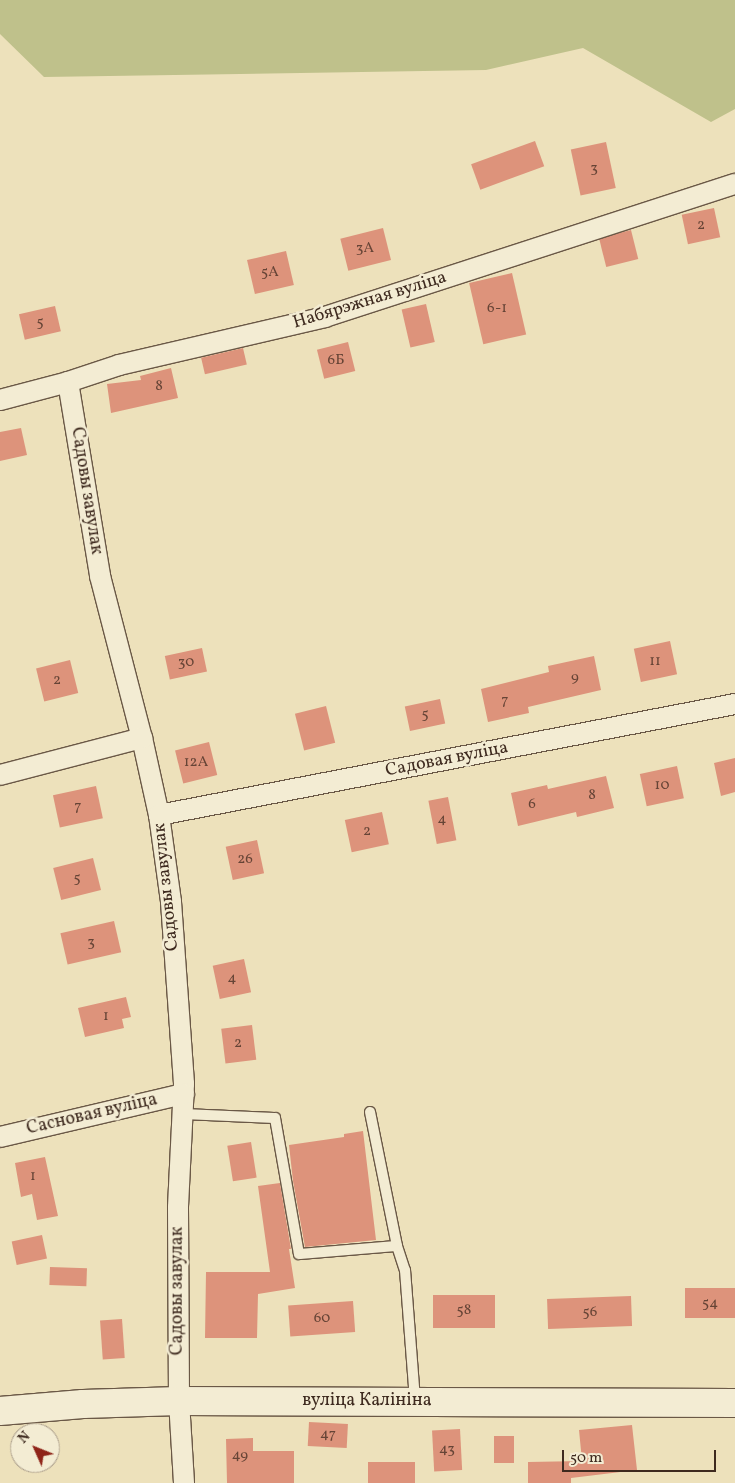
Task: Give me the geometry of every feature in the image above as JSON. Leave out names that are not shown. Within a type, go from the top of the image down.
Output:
[{"type":"street","name":"Набярэжная вуліца","points":[[0,400],[68,382],[118,365],[325,317],[735,184]]},
{"type":"street","name":"Садовы завулак","points":[[68,382],[100,576],[142,738],[159,816],[172,902],[184,1094],[178,1208],[179,1400],[184,1483]]},
{"type":"street","name":"Садовая вуліца","points":[[159,816],[735,704]]},
{"type":"street","points":[[0,775],[142,738]]},
{"type":"street","name":"Сасновая вуліца","points":[[0,1137],[184,1094]]},
{"type":"street","name":"вуліца Калініна","points":[[0,1411],[83,1404],[179,1400],[735,1403]]},
{"type":"lane","points":[[370,1112],[397,1246],[405,1270],[415,1401]]},
{"type":"lane","points":[[183,1114],[275,1118],[299,1254],[397,1246]]},
{"type":"green space","points":[[0,0],[735,0],[735,109],[711,122],[583,48],[486,70],[44,77],[0,34]]},
{"type":"building","points":[[535,141],[544,166],[480,190],[471,164]]},
{"type":"building","points":[[606,142],[616,188],[581,195],[571,149]]},
{"type":"building","points":[[714,208],[720,237],[688,244],[682,215]]},
{"type":"building","points":[[383,228],[391,260],[348,271],[340,239]]},
{"type":"building","points":[[631,230],[638,259],[606,267],[599,238]]},
{"type":"building","points":[[286,251],[294,285],[255,294],[247,260]]},
{"type":"building","points":[[512,273],[526,334],[483,344],[469,283]]},
{"type":"building","points":[[426,304],[435,342],[410,348],[402,310]]},
{"type":"building","points":[[55,306],[61,331],[25,340],[19,314]]},
{"type":"building","points":[[348,342],[355,371],[324,379],[317,350]]},
{"type":"building","points":[[243,348],[247,365],[205,374],[201,358]]},
{"type":"building","points":[[171,368],[178,398],[111,413],[107,384],[141,380],[140,376]]},
{"type":"building","points":[[21,428],[27,455],[0,461],[0,432]]},
{"type":"building","points":[[670,641],[677,674],[641,682],[634,649]]},
{"type":"building","points":[[202,648],[207,671],[170,679],[165,656]]},
{"type":"building","points":[[594,656],[601,690],[528,707],[529,713],[488,722],[481,689],[549,672],[548,666]]},
{"type":"building","points":[[70,660],[78,693],[44,701],[36,668]]},
{"type":"building","points":[[440,699],[445,723],[410,731],[405,706]]},
{"type":"building","points":[[326,706],[335,743],[304,751],[295,714]]},
{"type":"building","points":[[209,742],[217,775],[183,783],[175,750]]},
{"type":"building","points":[[735,758],[735,792],[721,796],[714,763]]},
{"type":"building","points":[[677,766],[684,798],[647,806],[640,774]]},
{"type":"building","points":[[606,776],[614,808],[577,817],[576,812],[518,826],[511,793],[547,785],[548,789]]},
{"type":"building","points":[[96,786],[103,818],[60,827],[53,795]]},
{"type":"building","points":[[448,797],[456,840],[437,844],[428,801]]},
{"type":"building","points":[[382,812],[389,844],[352,852],[345,820]]},
{"type":"building","points":[[257,840],[264,873],[233,880],[226,847]]},
{"type":"building","points":[[93,858],[101,890],[61,900],[53,868]]},
{"type":"building","points":[[114,921],[121,952],[68,965],[60,933]]},
{"type":"building","points":[[244,959],[251,992],[220,999],[213,966]]},
{"type":"building","points":[[126,997],[131,1017],[122,1019],[124,1028],[85,1037],[78,1008]]},
{"type":"building","points":[[252,1025],[256,1060],[225,1064],[221,1029]]},
{"type":"building","points":[[363,1131],[376,1240],[305,1247],[293,1181],[289,1145],[344,1137],[344,1134]]},
{"type":"building","points":[[251,1142],[257,1178],[233,1181],[227,1146]]},
{"type":"building","points":[[45,1157],[58,1216],[37,1220],[32,1194],[21,1197],[15,1163]]},
{"type":"building","points":[[280,1183],[291,1249],[289,1249],[295,1288],[258,1294],[257,1338],[205,1338],[206,1272],[270,1272],[258,1186]]},
{"type":"building","points":[[42,1235],[47,1258],[17,1265],[12,1241]]},
{"type":"building","points":[[50,1267],[87,1268],[86,1286],[49,1285]]},
{"type":"building","points":[[685,1288],[735,1288],[735,1318],[685,1318]]},
{"type":"building","points":[[433,1295],[495,1295],[495,1328],[433,1328]]},
{"type":"building","points":[[631,1296],[632,1326],[548,1329],[547,1299]]},
{"type":"building","points":[[353,1301],[355,1332],[290,1336],[288,1306]]},
{"type":"building","points":[[122,1319],[125,1358],[103,1359],[100,1321]]},
{"type":"building","points":[[309,1422],[348,1424],[347,1448],[308,1446]]},
{"type":"building","points":[[632,1425],[637,1470],[571,1478],[571,1483],[528,1483],[528,1462],[582,1461],[579,1430]]},
{"type":"building","points":[[460,1429],[462,1470],[434,1471],[432,1430]]},
{"type":"building","points":[[494,1436],[514,1436],[514,1463],[494,1463]]},
{"type":"building","points":[[253,1438],[253,1451],[294,1451],[294,1483],[227,1483],[226,1439]]},
{"type":"building","points":[[368,1462],[415,1462],[415,1483],[368,1483]]}]
